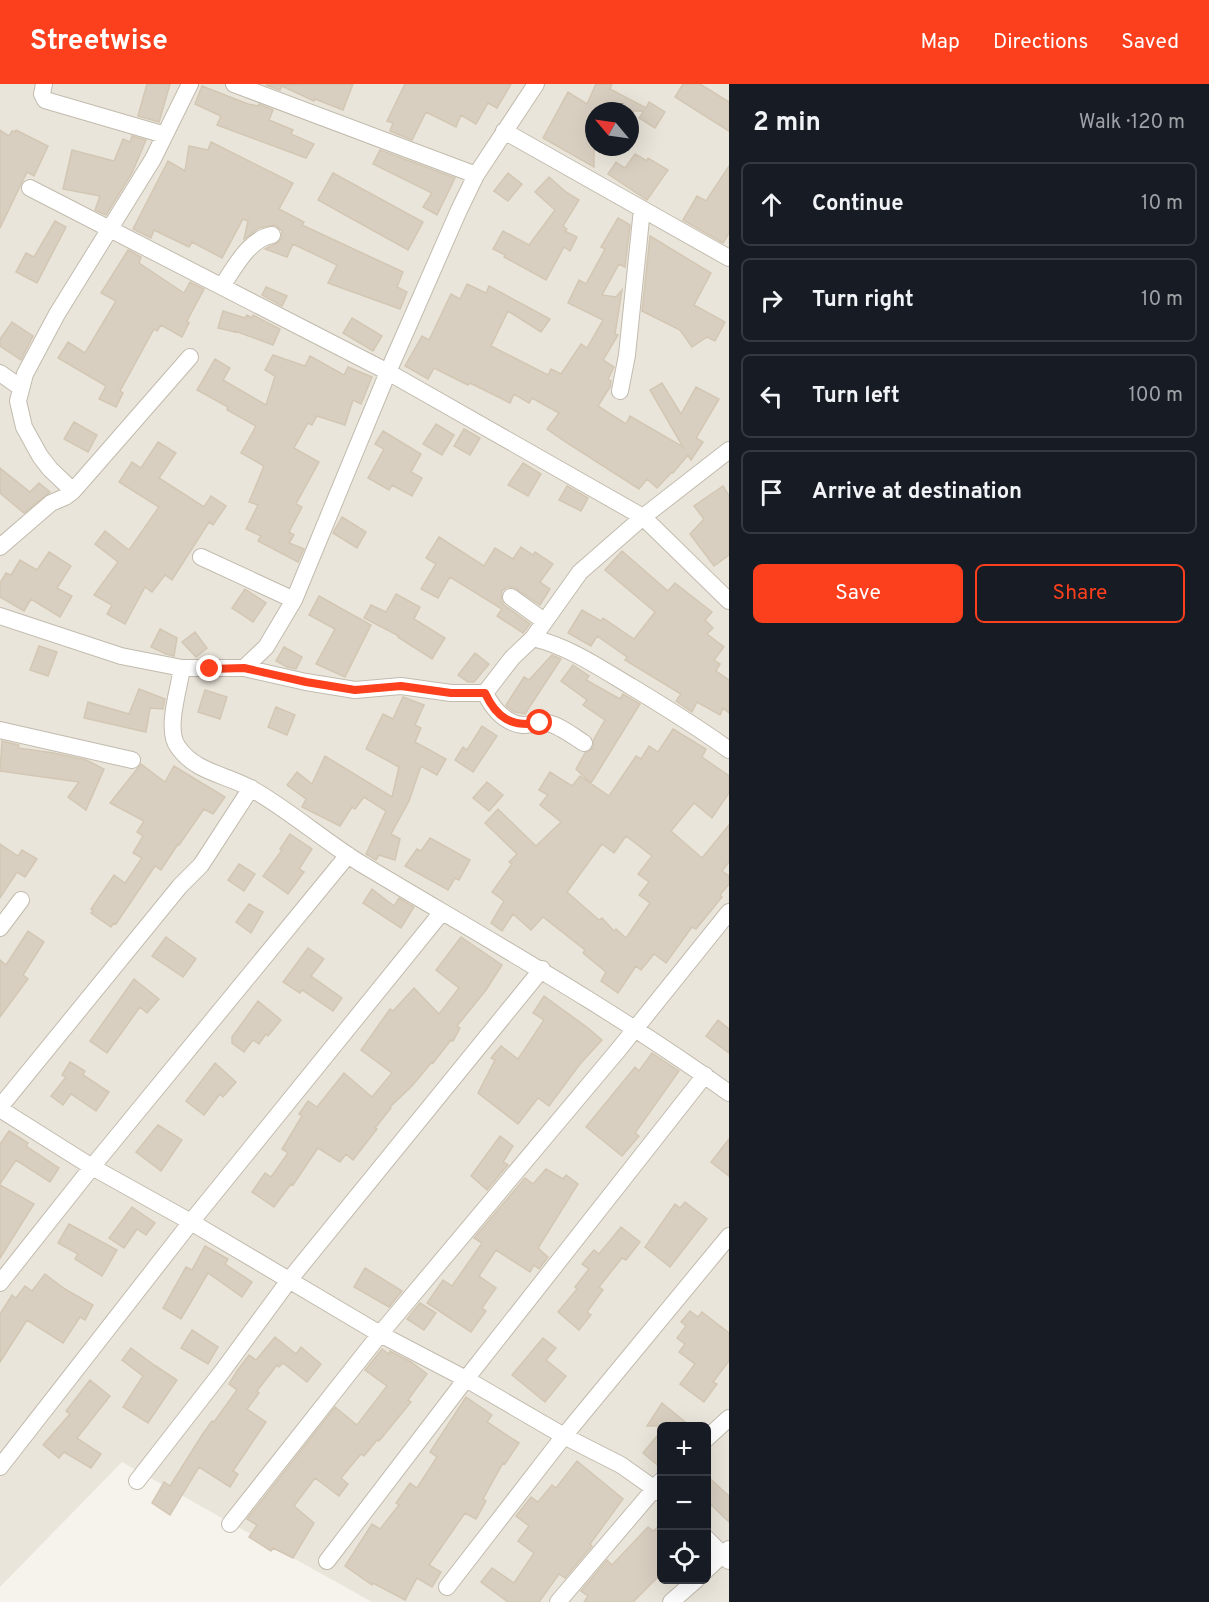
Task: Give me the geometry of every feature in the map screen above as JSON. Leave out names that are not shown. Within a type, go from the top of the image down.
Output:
[{"type":"street","points":[[44,84],[42,94],[45,100],[165,135]]},
{"type":"street","points":[[74,491],[50,469],[24,427],[18,401],[21,388],[25,374],[57,314],[153,159],[190,84]]},
{"type":"street","points":[[234,84],[476,175]]},
{"type":"street","points":[[244,668],[266,647],[294,600],[388,372],[476,175],[536,84]]},
{"type":"street","points":[[504,131],[729,258]]},
{"type":"street","points":[[30,188],[388,372],[643,516],[729,601]]},
{"type":"street","points":[[620,391],[627,355],[642,209]]},
{"type":"street","points":[[222,285],[246,252],[263,237],[272,235]]},
{"type":"street","points":[[0,547],[51,503],[74,491],[190,357]]},
{"type":"street","points":[[0,373],[21,388]]},
{"type":"street","points":[[485,693],[512,658],[533,638],[580,572],[643,516],[729,450]]},
{"type":"street","points":[[201,557],[294,600]]},
{"type":"street","points":[[511,597],[544,621]]},
{"type":"street","points":[[0,616],[121,656],[182,668],[244,668],[355,690],[401,686],[451,693],[485,693]]},
{"type":"street","points":[[533,638],[553,642],[591,662],[699,728],[729,750]]},
{"type":"street","points":[[182,668],[171,730],[176,746],[191,762],[204,770],[251,788],[348,855],[542,969],[636,1028],[729,1093]]},
{"type":"street","points":[[485,693],[492,707],[503,718],[525,725],[549,723],[584,743]]},
{"type":"street","points":[[0,730],[132,760]]},
{"type":"street","points":[[251,788],[201,865],[180,886],[0,1108],[92,1167],[290,1279],[380,1334],[466,1378],[564,1436],[657,1486]]},
{"type":"street","points":[[0,1282],[348,855]]},
{"type":"street","points":[[0,928],[21,900]]},
{"type":"street","points":[[0,1467],[191,1222],[442,912]]},
{"type":"street","points":[[230,1524],[380,1334],[636,1028],[729,912]]},
{"type":"street","points":[[137,1481],[290,1279],[542,969]]},
{"type":"street","points":[[327,1561],[466,1378],[705,1076]]},
{"type":"street","points":[[447,1587],[564,1436],[729,1236]]},
{"type":"street","points":[[711,1434],[729,1418]]},
{"type":"street","points":[[558,1602],[657,1489]]},
{"type":"street","points":[[711,1542],[727,1555],[711,1566]]},
{"type":"street","points":[[671,1602],[691,1584]]},
{"type":"shaded area","points":[[0,84],[729,84],[729,1602],[372,1602],[122,1462],[0,1587]]},
{"type":"building","points":[[147,84],[170,84],[159,122],[138,116]]},
{"type":"building","points":[[353,84],[343,110],[315,99],[314,101],[282,86],[280,90],[266,85]]},
{"type":"building","points":[[405,84],[511,84],[497,108],[488,103],[476,124],[461,115],[456,127],[426,112],[412,140],[390,131],[393,123],[387,121]]},
{"type":"building","points":[[596,84],[612,84],[610,89],[635,102],[588,102]]},
{"type":"building","points":[[683,84],[700,84],[729,102],[729,131],[675,97]]},
{"type":"building","points":[[202,86],[248,104],[258,106],[259,104],[273,110],[269,120],[293,130],[291,134],[314,144],[306,158],[217,125],[221,116],[195,104]]},
{"type":"building","points":[[568,92],[585,103],[585,156],[594,156],[594,167],[543,138]]},
{"type":"building","points":[[649,102],[665,112],[655,128],[639,118],[644,111],[639,111],[639,104],[646,108]]},
{"type":"building","points":[[0,130],[9,136],[12,131],[16,130],[48,146],[34,176],[27,172],[0,228]]},
{"type":"building","points":[[132,136],[146,140],[132,173],[106,215],[95,210],[100,196],[63,189],[72,150],[114,161],[123,139],[130,142]]},
{"type":"building","points":[[211,142],[293,183],[279,209],[304,222],[302,225],[403,272],[397,287],[407,292],[400,309],[328,283],[337,265],[293,244],[287,257],[265,249],[282,238],[282,231],[275,225],[259,228],[244,239],[248,221],[243,219],[222,258],[192,242],[189,247],[154,230],[151,238],[133,229],[168,161],[185,171],[189,146],[208,150]]},
{"type":"building","points":[[380,150],[455,178],[437,215],[423,207],[432,193],[373,164]]},
{"type":"building","points":[[634,156],[638,156],[647,161],[648,158],[668,170],[647,200],[608,174],[616,162],[625,168]]},
{"type":"building","points":[[729,166],[729,233],[723,243],[683,220],[697,196],[706,201]]},
{"type":"building","points":[[333,173],[423,222],[408,250],[318,200]]},
{"type":"building","points":[[508,173],[522,184],[508,201],[494,191]]},
{"type":"building","points":[[549,177],[579,200],[563,226],[567,229],[565,231],[577,237],[570,251],[564,247],[546,280],[493,249],[503,231],[529,245],[555,210],[535,192]]},
{"type":"building","points":[[618,218],[630,225],[625,267],[619,264],[602,295],[616,297],[622,290],[615,334],[618,335],[603,360],[614,367],[608,379],[611,381],[610,387],[598,406],[626,424],[630,416],[683,447],[650,390],[662,383],[681,414],[696,387],[719,399],[696,438],[703,442],[691,460],[688,455],[657,488],[647,479],[639,489],[547,429],[559,413],[532,398],[529,403],[514,394],[510,403],[434,368],[428,379],[405,366],[422,336],[429,340],[451,294],[460,299],[467,284],[486,293],[489,286],[550,319],[541,332],[508,311],[491,346],[548,375],[551,369],[561,374],[581,344],[587,348],[603,320],[568,303],[579,280],[586,284],[605,249],[601,247]]},
{"type":"building","points":[[55,221],[66,227],[37,283],[16,272],[26,253],[34,257]]},
{"type":"building","points":[[650,236],[711,273],[694,305],[725,322],[715,341],[707,337],[692,347],[680,330],[642,311]]},
{"type":"building","points":[[128,250],[141,257],[139,263],[184,293],[190,282],[204,289],[187,321],[189,323],[182,337],[161,325],[157,331],[154,329],[120,391],[123,393],[116,407],[99,399],[106,386],[58,358],[68,342],[85,353],[116,301],[101,293]]},
{"type":"building","points":[[266,287],[287,296],[282,306],[262,295]]},
{"type":"building","points":[[223,311],[245,318],[247,315],[252,318],[253,315],[280,329],[273,345],[235,331],[218,328]]},
{"type":"building","points":[[352,318],[382,336],[373,351],[343,333]]},
{"type":"building","points":[[12,322],[33,336],[21,360],[0,346],[0,339]]},
{"type":"building","points":[[273,355],[305,366],[310,356],[344,375],[348,367],[372,377],[361,404],[353,400],[345,425],[317,416],[312,425],[308,423],[294,448],[319,462],[296,504],[302,507],[289,532],[294,535],[289,543],[304,549],[298,562],[258,541],[261,536],[246,529],[258,505],[249,502],[264,466],[241,453],[256,426],[197,390],[215,359],[230,368],[223,380],[266,405],[275,376],[265,370]]},
{"type":"building","points":[[74,422],[97,435],[88,452],[64,439]]},
{"type":"building","points":[[436,424],[454,435],[442,455],[423,444]]},
{"type":"building","points":[[464,429],[480,438],[470,455],[454,446]]},
{"type":"building","points":[[383,431],[421,454],[411,472],[422,478],[412,496],[392,485],[389,490],[368,478],[384,449],[375,444]]},
{"type":"building","points":[[158,442],[176,453],[159,478],[204,507],[211,496],[226,506],[213,525],[209,522],[172,580],[165,575],[152,592],[145,587],[125,624],[107,614],[112,605],[94,595],[118,562],[95,544],[105,531],[129,550],[159,507],[119,482],[132,462],[141,468]]},
{"type":"building","points":[[523,463],[541,474],[528,496],[508,485]]},
{"type":"building","points":[[0,468],[30,492],[39,483],[50,492],[24,513],[0,493]]},
{"type":"building","points":[[567,486],[588,498],[581,511],[559,500]]},
{"type":"building","points":[[723,486],[729,496],[729,555],[714,566],[690,534],[704,519],[694,506]]},
{"type":"building","points":[[342,517],[366,532],[357,548],[333,533]]},
{"type":"building","points":[[439,537],[484,566],[495,548],[513,559],[521,547],[533,555],[535,552],[553,564],[540,582],[550,589],[540,605],[513,587],[507,587],[502,591],[501,601],[504,605],[530,624],[523,633],[497,616],[502,609],[450,577],[438,598],[421,589],[436,564],[426,558]]},
{"type":"building","points":[[622,551],[668,591],[675,583],[712,612],[705,620],[713,628],[707,634],[724,647],[714,660],[720,664],[716,671],[729,680],[729,713],[723,708],[720,715],[697,702],[692,712],[676,701],[681,694],[625,660],[627,657],[597,636],[591,646],[568,633],[582,610],[601,621],[603,618],[634,639],[655,612],[605,570]]},
{"type":"building","points":[[49,552],[71,566],[57,588],[72,596],[60,617],[31,599],[24,611],[0,597],[0,583],[6,573],[11,575],[20,560],[37,570]]},
{"type":"building","points":[[245,589],[266,603],[253,622],[232,608]]},
{"type":"building","points":[[396,594],[420,607],[414,619],[445,638],[432,659],[399,636],[364,618],[371,605],[386,612]]},
{"type":"building","points":[[319,596],[371,625],[345,677],[316,664],[335,629],[309,615]]},
{"type":"building","points":[[160,629],[177,638],[174,656],[151,647]]},
{"type":"building","points":[[195,632],[207,648],[196,657],[182,642]]},
{"type":"building","points":[[39,646],[57,652],[48,676],[30,670]]},
{"type":"building","points":[[284,647],[302,657],[296,669],[276,661]]},
{"type":"building","points":[[475,653],[489,664],[474,682],[468,682],[458,675]]},
{"type":"building","points":[[552,655],[561,659],[525,714],[507,707],[506,705],[524,677],[529,680]]},
{"type":"building","points":[[573,665],[589,676],[586,680],[620,699],[623,694],[640,704],[591,783],[576,769],[585,753],[593,748],[594,739],[605,720],[583,705],[587,700],[561,681]]},
{"type":"building","points":[[139,689],[165,699],[163,709],[150,708],[146,732],[84,718],[88,702],[129,714]]},
{"type":"building","points":[[205,690],[227,697],[220,719],[198,712]]},
{"type":"building","points":[[403,697],[424,705],[415,725],[421,728],[415,742],[446,759],[437,775],[421,766],[409,801],[391,834],[400,839],[395,860],[379,855],[376,860],[366,854],[386,811],[364,797],[355,809],[352,807],[340,826],[302,807],[306,799],[287,785],[297,772],[312,784],[325,756],[392,797],[399,767],[366,749],[383,714],[393,719]]},
{"type":"building","points":[[276,707],[295,715],[287,735],[268,727]]},
{"type":"building","points":[[482,726],[497,736],[473,772],[455,760],[463,747],[467,750]]},
{"type":"building","points":[[673,729],[706,749],[702,757],[729,776],[729,793],[712,818],[694,803],[671,831],[702,858],[729,825],[729,862],[722,871],[729,876],[729,884],[720,895],[722,897],[696,929],[692,927],[666,963],[654,954],[641,970],[636,966],[618,993],[601,981],[606,972],[583,953],[585,950],[543,917],[531,930],[513,914],[502,931],[491,923],[504,901],[492,892],[512,864],[509,862],[517,854],[485,823],[498,809],[536,846],[561,822],[540,805],[548,795],[539,790],[550,772],[572,786],[580,776],[609,796],[636,756],[641,759],[649,746],[658,752]],"holes":[[[626,836],[652,856],[638,874],[649,882],[639,895],[650,903],[626,938],[616,929],[614,931],[602,918],[599,920],[567,892],[602,844],[614,853]]]},
{"type":"building","points":[[2,741],[19,745],[18,748],[86,760],[104,769],[86,810],[68,797],[79,782],[0,771]]},
{"type":"building","points":[[141,764],[165,782],[174,766],[225,797],[213,814],[204,809],[161,870],[155,866],[116,924],[114,923],[111,927],[91,913],[93,910],[91,909],[114,875],[125,883],[142,858],[133,853],[143,836],[137,832],[144,821],[110,803]]},
{"type":"building","points":[[487,782],[503,795],[489,811],[473,798]]},
{"type":"building","points":[[290,834],[312,849],[299,869],[304,872],[288,894],[263,876],[282,850],[280,849]]},
{"type":"building","points":[[430,838],[470,860],[459,880],[455,878],[448,890],[405,866],[417,849],[421,851]]},
{"type":"building","points":[[0,844],[18,856],[22,850],[37,859],[25,877],[17,872],[0,898]]},
{"type":"building","points":[[239,864],[255,874],[244,891],[228,880]]},
{"type":"building","points":[[372,889],[394,906],[399,898],[414,907],[401,928],[363,903]]},
{"type":"building","points":[[249,904],[263,912],[251,933],[236,922]]},
{"type":"building","points":[[28,931],[44,942],[23,975],[28,979],[0,1017],[0,960],[6,965]]},
{"type":"building","points":[[166,937],[196,959],[183,977],[152,956]]},
{"type":"building","points":[[461,937],[502,965],[486,990],[457,1026],[460,1028],[453,1041],[451,1040],[433,1063],[390,1107],[375,1128],[377,1129],[353,1160],[346,1154],[340,1162],[318,1148],[293,1185],[291,1184],[274,1207],[252,1192],[265,1173],[271,1177],[288,1153],[282,1149],[302,1116],[299,1114],[308,1101],[317,1107],[344,1073],[372,1097],[392,1073],[361,1050],[390,1009],[393,1011],[414,988],[439,1014],[459,988],[436,970]]},
{"type":"building","points":[[308,948],[324,959],[311,976],[342,998],[333,1011],[302,990],[300,993],[283,982]]},
{"type":"building","points":[[134,979],[159,999],[147,1013],[140,1007],[107,1053],[90,1041]]},
{"type":"building","points":[[544,996],[602,1040],[580,1064],[549,1106],[538,1098],[518,1124],[478,1093],[495,1060],[491,1058],[501,1046],[518,1059],[544,1020],[533,1013]]},
{"type":"building","points":[[258,1001],[281,1020],[259,1044],[253,1040],[244,1052],[232,1043],[232,1037]]},
{"type":"building","points":[[718,1020],[729,1029],[729,1053],[706,1036]]},
{"type":"building","points":[[652,1053],[679,1071],[635,1133],[639,1136],[622,1156],[586,1127],[635,1067],[639,1071]]},
{"type":"building","points":[[70,1062],[85,1071],[83,1075],[109,1092],[96,1111],[71,1094],[63,1105],[51,1096],[66,1077],[62,1075]]},
{"type":"building","points":[[215,1063],[236,1082],[223,1097],[220,1094],[204,1115],[186,1101]]},
{"type":"building","points":[[158,1125],[182,1140],[161,1171],[136,1152]]},
{"type":"building","points":[[9,1131],[28,1143],[26,1146],[59,1168],[50,1182],[16,1160],[0,1184],[0,1144]]},
{"type":"building","points":[[500,1136],[513,1146],[503,1162],[508,1165],[487,1190],[471,1176]]},
{"type":"building","points":[[729,1139],[729,1176],[711,1162]]},
{"type":"building","points":[[546,1169],[563,1179],[566,1175],[578,1184],[538,1248],[548,1257],[539,1269],[534,1265],[530,1272],[496,1250],[479,1276],[496,1288],[482,1308],[486,1311],[471,1332],[427,1303],[443,1280],[452,1286],[482,1243],[474,1238],[525,1178],[533,1184]]},
{"type":"building","points":[[0,1185],[34,1204],[0,1258]]},
{"type":"building","points":[[685,1202],[707,1219],[670,1267],[645,1247],[675,1204],[680,1208]]},
{"type":"building","points":[[132,1207],[155,1223],[146,1235],[137,1229],[124,1248],[109,1238]]},
{"type":"building","points":[[69,1224],[117,1250],[102,1276],[75,1259],[78,1254],[58,1243]]},
{"type":"building","points":[[621,1227],[640,1242],[626,1260],[622,1258],[599,1287],[603,1290],[587,1312],[591,1315],[579,1330],[558,1312],[577,1289],[575,1287],[589,1269],[582,1264],[594,1250],[599,1254]]},
{"type":"building","points":[[205,1246],[228,1259],[225,1264],[252,1282],[242,1297],[208,1273],[181,1319],[163,1308],[186,1267],[192,1270]]},
{"type":"building","points":[[365,1268],[402,1291],[389,1307],[354,1287]]},
{"type":"building","points":[[45,1274],[93,1305],[85,1320],[80,1317],[63,1343],[27,1320],[0,1362],[0,1314],[12,1295],[16,1298],[25,1286],[32,1291]]},
{"type":"building","points":[[420,1303],[436,1313],[424,1330],[407,1319]]},
{"type":"building","points":[[690,1311],[698,1317],[702,1312],[729,1333],[729,1361],[713,1382],[717,1384],[704,1402],[680,1384],[695,1364],[679,1352],[685,1344],[677,1338],[686,1326],[681,1322]]},
{"type":"building","points":[[192,1330],[218,1347],[208,1364],[181,1348]]},
{"type":"building","points":[[275,1337],[296,1354],[301,1347],[321,1364],[307,1382],[283,1363],[279,1367],[277,1365],[257,1391],[259,1393],[247,1409],[266,1422],[233,1471],[238,1474],[230,1487],[199,1467],[170,1515],[152,1503],[164,1482],[170,1486],[202,1435],[237,1390],[229,1384],[249,1355],[256,1360]]},
{"type":"building","points":[[543,1338],[556,1348],[546,1360],[566,1376],[545,1402],[512,1375]]},
{"type":"building","points":[[131,1348],[177,1380],[148,1423],[123,1407],[143,1376],[122,1360]]},
{"type":"building","points":[[382,1349],[411,1362],[427,1374],[408,1400],[411,1402],[379,1441],[377,1440],[364,1456],[361,1454],[341,1478],[348,1484],[339,1496],[315,1478],[294,1506],[314,1523],[293,1558],[273,1548],[271,1551],[249,1537],[257,1525],[247,1519],[335,1407],[357,1425],[387,1386],[365,1370]]},
{"type":"building","points":[[90,1380],[110,1396],[77,1438],[101,1454],[91,1468],[64,1452],[59,1458],[43,1445],[70,1414],[66,1411]]},
{"type":"building","points":[[466,1397],[492,1415],[487,1422],[519,1443],[505,1464],[503,1463],[483,1499],[486,1501],[476,1519],[465,1513],[429,1565],[441,1572],[432,1587],[417,1578],[405,1600],[373,1583],[372,1585],[345,1566],[372,1524],[380,1529],[399,1505],[396,1503],[410,1483],[417,1488],[437,1457],[430,1452]]},
{"type":"building","points":[[662,1403],[685,1422],[657,1422],[657,1426],[647,1426]]},
{"type":"building","points":[[657,1436],[657,1465],[643,1453]]},
{"type":"building","points":[[577,1461],[623,1499],[590,1544],[592,1546],[565,1578],[559,1574],[539,1602],[508,1602],[481,1582],[492,1568],[514,1583],[534,1553],[518,1541],[529,1526],[516,1516],[531,1497],[538,1502],[552,1485],[556,1488]]},
{"type":"building","points":[[711,1480],[729,1496],[729,1522],[711,1505]]},
{"type":"building","points":[[648,1527],[653,1531],[657,1528],[657,1578],[633,1602],[584,1602],[588,1596],[581,1591],[607,1560],[612,1565]]},
{"type":"route","points":[[210,669],[244,668],[355,690],[401,686],[451,693],[485,693],[492,707],[503,718],[525,725],[540,723]]}]
